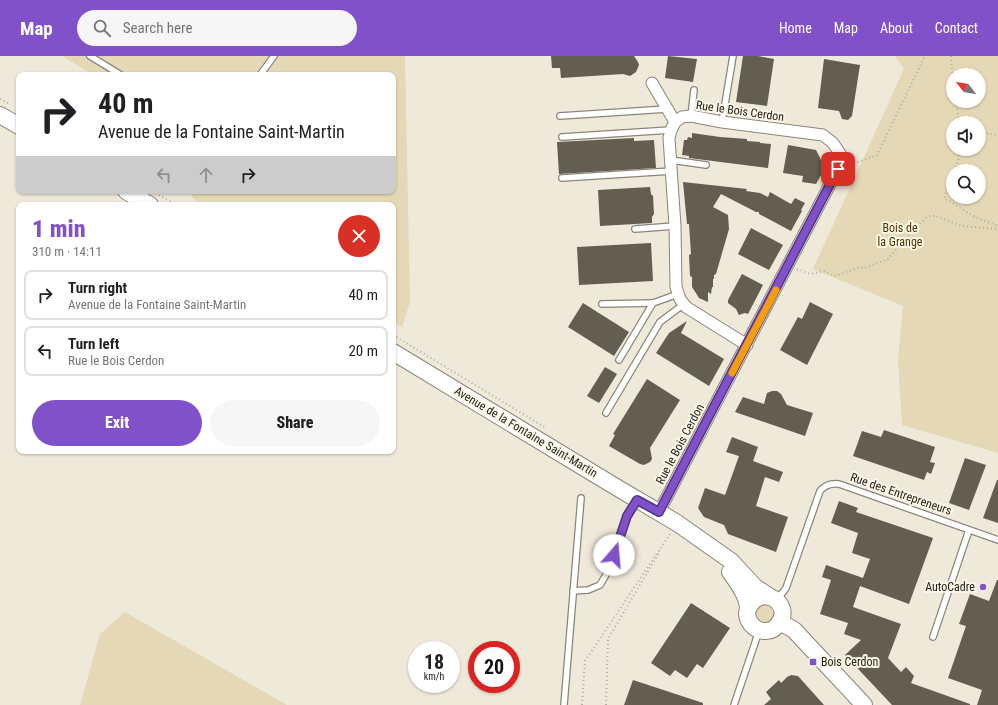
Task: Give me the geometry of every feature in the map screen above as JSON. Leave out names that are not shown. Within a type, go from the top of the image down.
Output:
[{"type":"main road","points":[[0,115],[16,124]]},
{"type":"main road","points":[[135,194],[154,200]]},
{"type":"main road","name":"Avenue de la Fontaine Saint-Martin","points":[[396,354],[677,523],[717,553]]},
{"type":"main road","points":[[717,553],[731,561],[755,587],[773,599],[782,611],[780,622],[776,627],[765,631],[754,628],[748,618],[748,607],[742,589],[717,553]]},
{"type":"main road","points":[[748,607],[756,598],[762,596],[773,599]]},
{"type":"main road","points":[[780,622],[794,630],[864,705]]},
{"type":"street","points":[[652,83],[668,109],[673,126],[669,138],[675,226],[676,287],[678,294],[686,307],[747,344]]},
{"type":"street","name":"Rue le Bois Cerdon","points":[[659,512],[838,169],[841,155],[833,143],[823,135],[722,122],[691,116],[682,117],[673,126]]},
{"type":"lane","points":[[90,56],[116,72]]},
{"type":"lane","points":[[262,72],[274,56]]},
{"type":"lane","points":[[722,122],[733,56]]},
{"type":"lane","points":[[691,116],[694,90]]},
{"type":"lane","points":[[560,116],[668,109]]},
{"type":"lane","points":[[562,137],[673,126]]},
{"type":"lane","points":[[671,160],[706,166]]},
{"type":"lane","points":[[562,178],[672,171]]},
{"type":"lane","points":[[635,229],[675,226]]},
{"type":"lane","points":[[602,304],[653,304],[678,294]]},
{"type":"lane","points":[[619,360],[653,304]]},
{"type":"lane","points":[[606,413],[660,322],[684,304]]},
{"type":"lane","name":"Rue des Entrepreneurs","points":[[773,599],[786,588],[820,491],[823,487],[828,485],[839,484],[998,540]]},
{"type":"lane","points":[[564,705],[581,498]]},
{"type":"lane","points":[[573,591],[588,590],[600,586],[610,568],[627,516],[637,500]]},
{"type":"lane","points":[[933,637],[969,530]]},
{"type":"lane","points":[[734,705],[759,630]]},
{"type":"path","points":[[838,169],[877,155],[925,56]]},
{"type":"path","points":[[951,56],[952,68]]},
{"type":"path","points":[[986,133],[998,135]]},
{"type":"path","points":[[954,204],[975,217],[998,228]]},
{"type":"path","points":[[788,266],[812,274],[823,271],[836,276],[860,267],[864,268],[870,266],[888,259],[909,235],[926,218],[930,216],[936,216],[962,226],[998,228]]},
{"type":"path","points":[[582,705],[585,661],[670,532],[608,639],[606,705]]},
{"type":"green space","points":[[62,56],[405,56],[410,302],[402,327],[396,323],[396,202],[199,202],[192,198],[192,194],[396,194],[396,72],[88,72]]},
{"type":"green space","name":"Bois de la Grange","points":[[895,56],[998,56],[998,453],[902,425],[898,360],[903,306],[813,269],[904,69]]},
{"type":"green space","points":[[764,600],[777,610],[772,623],[759,624],[752,610]]},
{"type":"green space","points":[[125,612],[287,705],[80,705],[100,634]]},
{"type":"building","points":[[551,56],[634,56],[639,65],[636,72],[630,76],[623,74],[561,78],[560,68],[552,68]]},
{"type":"building","points":[[668,56],[697,59],[693,82],[665,78]]},
{"type":"building","points":[[743,56],[758,56],[774,59],[767,106],[736,102]]},
{"type":"building","points":[[824,59],[860,65],[852,116],[848,120],[842,119],[839,111],[818,108]]},
{"type":"building","points":[[692,133],[747,139],[747,141],[771,144],[768,168],[689,158],[689,156],[682,155],[684,140],[687,140],[688,137],[692,138]]},
{"type":"building","points":[[634,138],[634,141],[654,140],[656,168],[559,174],[557,142]]},
{"type":"building","points":[[788,145],[816,150],[825,168],[816,184],[802,182],[803,176],[783,173]]},
{"type":"building","points":[[683,182],[747,189],[746,191],[760,193],[768,197],[770,192],[791,204],[795,198],[805,203],[791,231],[759,214],[759,212],[756,212],[721,194],[713,207],[728,215],[729,229],[716,274],[714,275],[711,294],[708,292],[708,302],[699,298],[692,287],[689,255],[691,254],[689,224],[687,224]]},
{"type":"building","points":[[650,187],[651,194],[653,196],[654,214],[652,217],[652,223],[600,226],[598,190]]},
{"type":"building","points":[[751,228],[783,245],[769,270],[738,254]]},
{"type":"building","points":[[651,243],[653,281],[579,285],[577,247]]},
{"type":"building","points":[[742,274],[763,285],[748,314],[745,313],[739,315],[736,309],[728,303],[728,300]]},
{"type":"building","points":[[810,302],[833,314],[807,365],[780,350],[798,317],[802,319]]},
{"type":"building","points":[[583,303],[629,332],[614,356],[568,327]]},
{"type":"building","points":[[687,321],[681,333],[724,359],[709,386],[656,353],[669,333]]},
{"type":"building","points":[[605,367],[617,374],[599,403],[587,396]]},
{"type":"building","points":[[647,379],[680,400],[650,448],[652,459],[644,465],[609,446],[615,435],[613,434]]},
{"type":"building","points":[[777,391],[781,394],[787,405],[813,413],[805,436],[735,412],[743,397],[764,404],[767,393]]},
{"type":"building","points":[[884,430],[935,447],[930,462],[935,463],[931,474],[927,472],[924,480],[853,456],[862,431],[881,437]]},
{"type":"building","points":[[732,437],[758,447],[753,461],[783,472],[779,482],[765,477],[756,506],[788,517],[776,552],[728,534],[724,525],[704,517],[698,508],[705,488],[725,495],[739,456],[726,452]]},
{"type":"building","points":[[965,458],[986,465],[969,510],[949,503]]},
{"type":"building","points":[[998,480],[998,523],[983,518]]},
{"type":"building","points":[[839,501],[858,508],[856,512],[933,538],[909,604],[860,586],[853,607],[901,624],[888,658],[901,672],[906,667],[914,676],[911,683],[970,705],[892,705],[845,655],[861,640],[844,634],[848,623],[820,614],[831,580],[822,577],[826,565],[863,578],[870,559],[852,553],[858,533],[831,523]]},
{"type":"building","points":[[997,580],[998,705],[977,705],[982,690],[948,678],[966,626],[959,624],[970,594],[989,601]]},
{"type":"building","points":[[691,603],[730,628],[703,668],[697,664],[687,678],[675,670],[670,676],[651,663]]},
{"type":"building","points":[[791,675],[798,676],[824,705],[764,705],[771,699],[766,692],[779,680],[781,683]]},
{"type":"building","points":[[633,680],[703,703],[703,705],[624,705]]},
{"type":"slow traffic","points":[[732,373],[776,290]]},
{"type":"place","name":"AutoCadre","points":[[983,587]]},
{"type":"place","name":"Bois Cerdon","points":[[813,662]]},
{"type":"route","points":[[614,555],[627,516],[637,500],[659,512],[838,169]]}]
